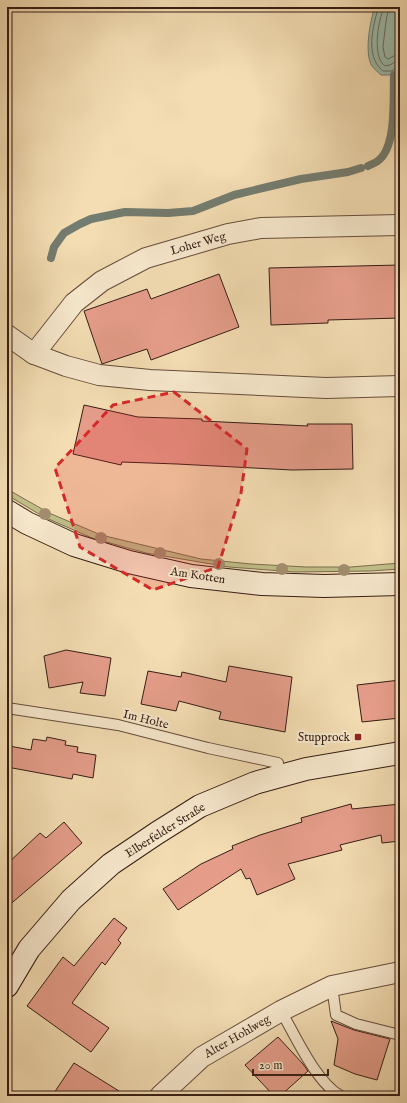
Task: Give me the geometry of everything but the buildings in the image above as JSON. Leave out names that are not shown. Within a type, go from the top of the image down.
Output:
[{"type":"main road","name":"Am Kotten","points":[[7,511],[27,523],[74,546],[129,562],[191,576],[270,584],[324,586],[400,584]]},
{"type":"main road","name":"Elberfelder Straße","points":[[7,986],[29,949],[71,900],[111,864],[157,832],[200,806],[255,783],[299,771],[400,753]]},
{"type":"street","name":"Loher Weg","points":[[34,354],[74,303],[102,281],[146,258],[228,234],[261,228],[400,225]]},
{"type":"street","points":[[7,335],[34,354],[66,366],[99,375],[150,380],[326,388],[400,386]]},
{"type":"street","name":"Alter Hohlweg","points":[[160,1096],[202,1056],[281,1011],[332,986],[400,972]]},
{"type":"lane","name":"Im Holte","points":[[7,708],[118,725],[208,748],[278,763]]},
{"type":"lane","points":[[332,986],[336,1015],[356,1024],[400,1035]]},
{"type":"lane","name":"Alter Hohlweg","points":[[281,1011],[318,1075],[336,1094],[341,1096]]},
{"type":"highlighted area","points":[[174,392],[247,449],[241,493],[218,567],[153,590],[80,547],[55,468],[113,405]]},
{"type":"shaded area","points":[[7,489],[49,513],[101,535],[201,559],[306,567],[351,567],[400,563],[400,569],[295,572],[229,567],[146,553],[92,538],[44,517],[7,495]]},
{"type":"water","points":[[375,7],[400,7],[400,69],[394,75],[381,75],[373,67],[368,54],[371,20]]},
{"type":"waterway","points":[[368,166],[379,160],[385,153],[389,143],[394,108],[394,75]]},
{"type":"waterway","points":[[51,258],[54,247],[64,233],[91,219],[125,212],[168,213],[193,211],[234,195],[301,179],[348,172],[361,168]]},
{"type":"place","name":"Stupprock","points":[[358,737]]}]
